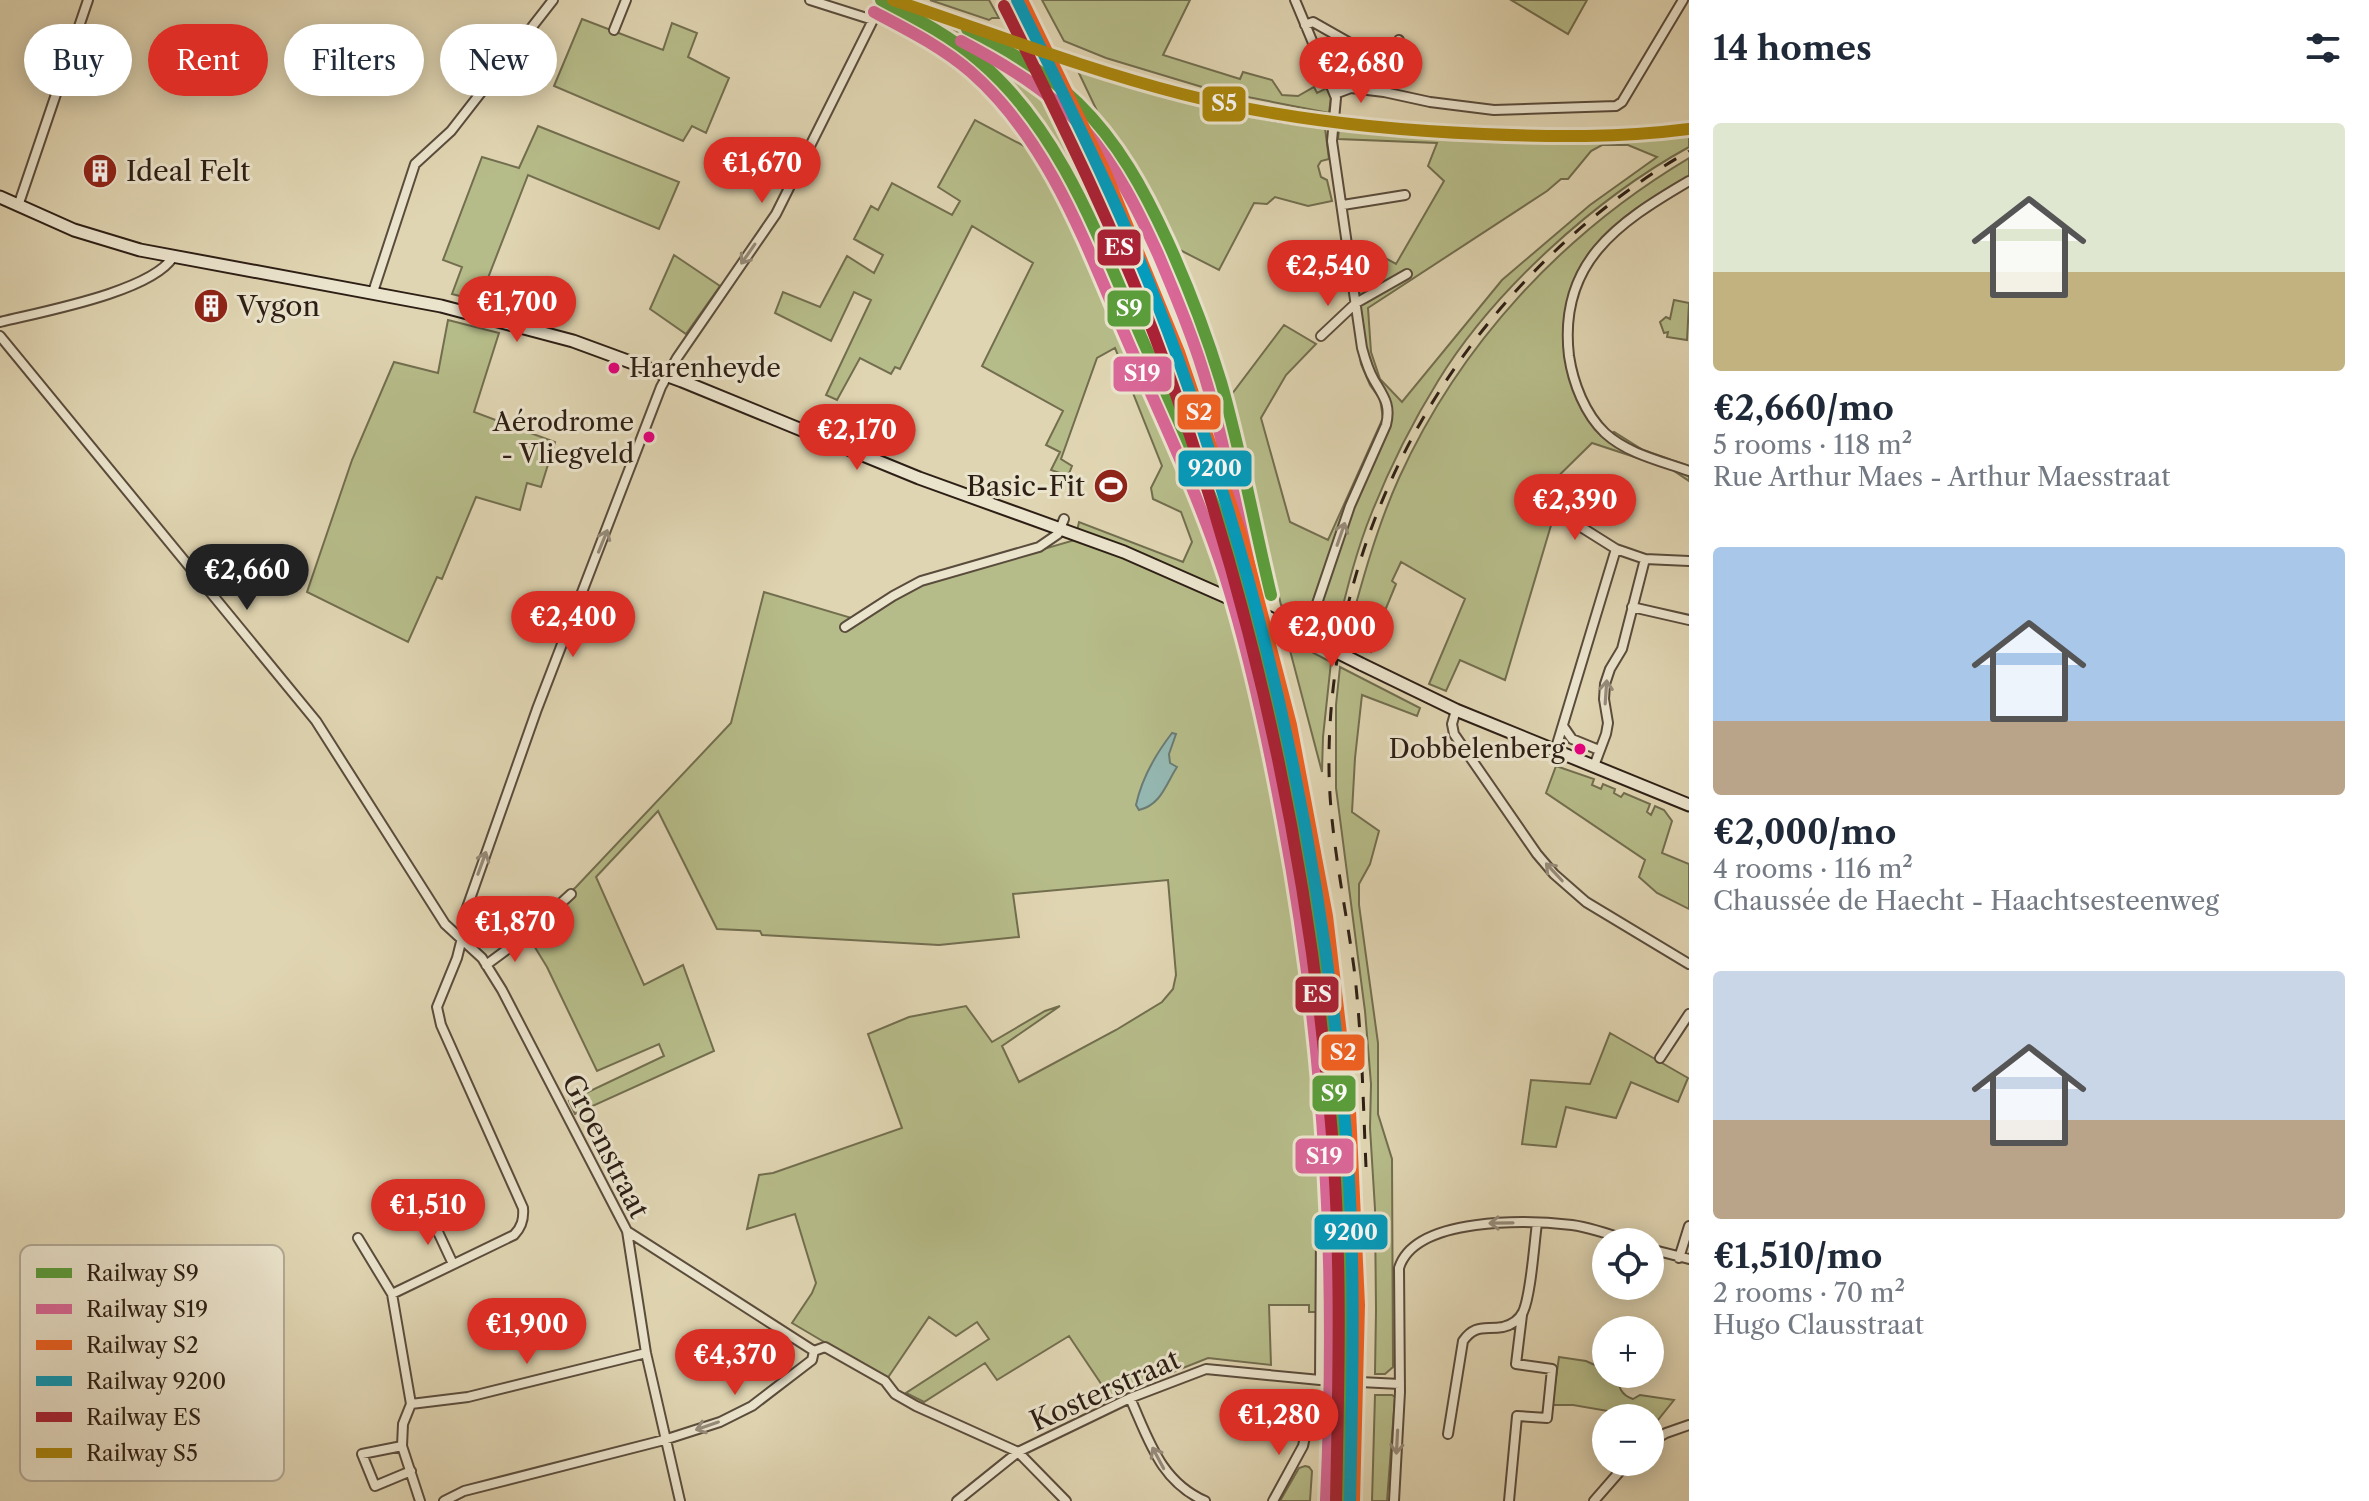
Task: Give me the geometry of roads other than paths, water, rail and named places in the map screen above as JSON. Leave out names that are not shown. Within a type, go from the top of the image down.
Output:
[{"type":"main road","points":[[0,197],[94,237],[173,257],[441,306],[573,341],[668,375],[919,478],[1062,524],[1305,632],[1317,642],[1456,710],[1689,805]]},
{"type":"street","points":[[18,206],[88,0]]},
{"type":"street","points":[[373,292],[415,164],[451,131],[553,0]]},
{"type":"street","points":[[614,30],[626,0]]},
{"type":"street","points":[[810,0],[874,18]]},
{"type":"street","points":[[392,1294],[514,1235],[520,1229],[523,1208],[441,1025],[437,1007],[457,958],[464,916],[537,709],[668,375],[776,214],[883,0]]},
{"type":"street","points":[[1295,0],[1336,96],[1332,141],[1356,303],[1367,367],[1385,396],[1389,415],[1350,506],[1305,632]]},
{"type":"street","points":[[1336,96],[1351,88],[1494,110],[1616,106],[1622,102],[1683,0]]},
{"type":"street","points":[[1305,25],[1313,22],[1387,64]]},
{"type":"street","points":[[1381,78],[1399,40]]},
{"type":"street","points":[[1324,70],[1384,92]]},
{"type":"street","points":[[1689,181],[1656,200],[1595,251],[1574,289],[1568,340],[1572,372],[1580,395],[1605,433],[1631,451],[1689,471]]},
{"type":"street","points":[[1343,205],[1405,195]]},
{"type":"street","points":[[0,322],[99,298],[141,280],[168,265],[173,257]]},
{"type":"street","points":[[1321,336],[1356,303],[1407,274]]},
{"type":"street","name":"Groenstraat","points":[[0,336],[316,721],[445,924],[486,965],[502,990],[627,1231],[646,1353],[680,1501]]},
{"type":"street","points":[[1556,506],[1581,527],[1616,549],[1645,559],[1689,561]]},
{"type":"street","points":[[845,627],[921,581],[1039,547],[1058,534],[1062,524]]},
{"type":"street","points":[[1555,751],[1616,549]]},
{"type":"street","points":[[1594,766],[1608,723],[1605,684],[1622,649],[1645,559]]},
{"type":"street","points":[[1632,607],[1689,620]]},
{"type":"street","points":[[1456,710],[1452,724],[1454,734],[1537,854],[1569,889],[1689,964]]},
{"type":"street","points":[[1563,726],[1572,739],[1599,750]]},
{"type":"street","points":[[486,965],[525,936],[571,894]]},
{"type":"street","points":[[1660,1058],[1689,1014]]},
{"type":"street","points":[[431,1217],[453,1264]]},
{"type":"street","points":[[1394,1501],[1400,1384],[1399,1268],[1403,1256],[1417,1244],[1452,1228],[1484,1223],[1537,1223],[1592,1230]]},
{"type":"street","points":[[1509,1501],[1517,1416],[1547,1418],[1552,1369],[1516,1364],[1537,1223]]},
{"type":"street","points":[[1679,1258],[1689,1226]]},
{"type":"street","points":[[627,1231],[814,1351]]},
{"type":"street","points":[[1320,1380],[1321,1232]]},
{"type":"street","points":[[358,1238],[392,1294],[411,1404],[403,1424],[402,1446],[420,1501]]},
{"type":"street","points":[[1664,1253],[1689,1259]]},
{"type":"street","points":[[1448,1434],[1463,1341],[1469,1332],[1483,1327],[1505,1327],[1522,1315]]},
{"type":"street","points":[[814,1351],[825,1347],[885,1381],[895,1394],[916,1406],[1018,1452],[1066,1501]]},
{"type":"street","points":[[444,1501],[464,1491],[664,1440],[720,1422],[752,1406],[812,1360],[814,1351]]},
{"type":"street","points":[[411,1404],[468,1397],[646,1353]]},
{"type":"street","name":"Kosterstraat","points":[[957,1501],[1018,1452],[1130,1398],[1206,1369],[1400,1384]]},
{"type":"street","points":[[1130,1398],[1160,1464],[1189,1494],[1205,1501]]},
{"type":"street","points":[[1273,1501],[1303,1446],[1308,1423]]},
{"type":"street","points":[[1664,1434],[1689,1425]]},
{"type":"street","points":[[402,1446],[362,1454],[375,1486],[411,1471]]},
{"type":"street","points":[[1594,1501],[1616,1476]]},
{"type":"water","points":[[1172,733],[1176,734],[1169,754],[1170,763],[1177,767],[1158,799],[1139,810],[1136,805],[1146,776]]},
{"type":"railway","points":[[1366,1167],[1357,993],[1335,845],[1329,770],[1335,676],[1353,584],[1384,496],[1426,413],[1479,336],[1540,265],[1611,203],[1689,151]]},
{"type":"rail line","name":"S9","points":[[881,0],[944,35],[978,60],[1034,120],[1056,155],[1094,228],[1194,457],[1248,605],[1296,815],[1314,918],[1333,1074],[1341,1178],[1345,1298],[1340,1501]]},
{"type":"rail line","name":"S5","points":[[893,0],[1145,84],[1219,103],[1294,117],[1407,130],[1509,135],[1612,135],[1689,129]]},
{"type":"rail line","name":"9200","points":[[1017,0],[1082,132],[1177,356],[1237,540],[1285,728],[1321,918],[1344,1110],[1352,1257],[1350,1501]]},
{"type":"rail line","name":"S2","points":[[1022,0],[1105,171],[1179,352],[1242,537],[1291,725],[1327,916],[1350,1110],[1359,1305],[1354,1501]]},
{"type":"rail line","name":"ES","points":[[1004,6],[1109,226],[1164,361],[1224,544],[1272,731],[1307,921],[1334,1160],[1339,1355],[1336,1501]]},
{"type":"rail line","name":"S19","points":[[874,12],[937,47],[971,72],[1000,101],[1047,166],[1084,239],[1169,434],[1225,576],[1271,759],[1298,906],[1309,991],[1325,1159],[1329,1244],[1326,1500]]},
{"type":"rail line","name":"S9","points":[[967,29],[1026,62],[1078,103],[1118,150],[1149,203],[1189,292],[1221,382],[1271,595]]},
{"type":"rail line","name":"S19","points":[[961,41],[1027,80],[1071,115],[1106,158],[1134,205],[1158,254],[1204,373],[1257,598]]},
{"type":"place","name":"Ideal Felt","points":[[100,171]]},
{"type":"place","name":"Vygon","points":[[211,306]]},
{"type":"place","name":"Harenheyde","points":[[614,368]]},
{"type":"place","name":"Aérodrome - Vliegveld","points":[[649,437]]},
{"type":"place","name":"Basic-Fit","points":[[1111,486]]},
{"type":"place","name":"Dobbelenberg","points":[[1580,749]]}]
